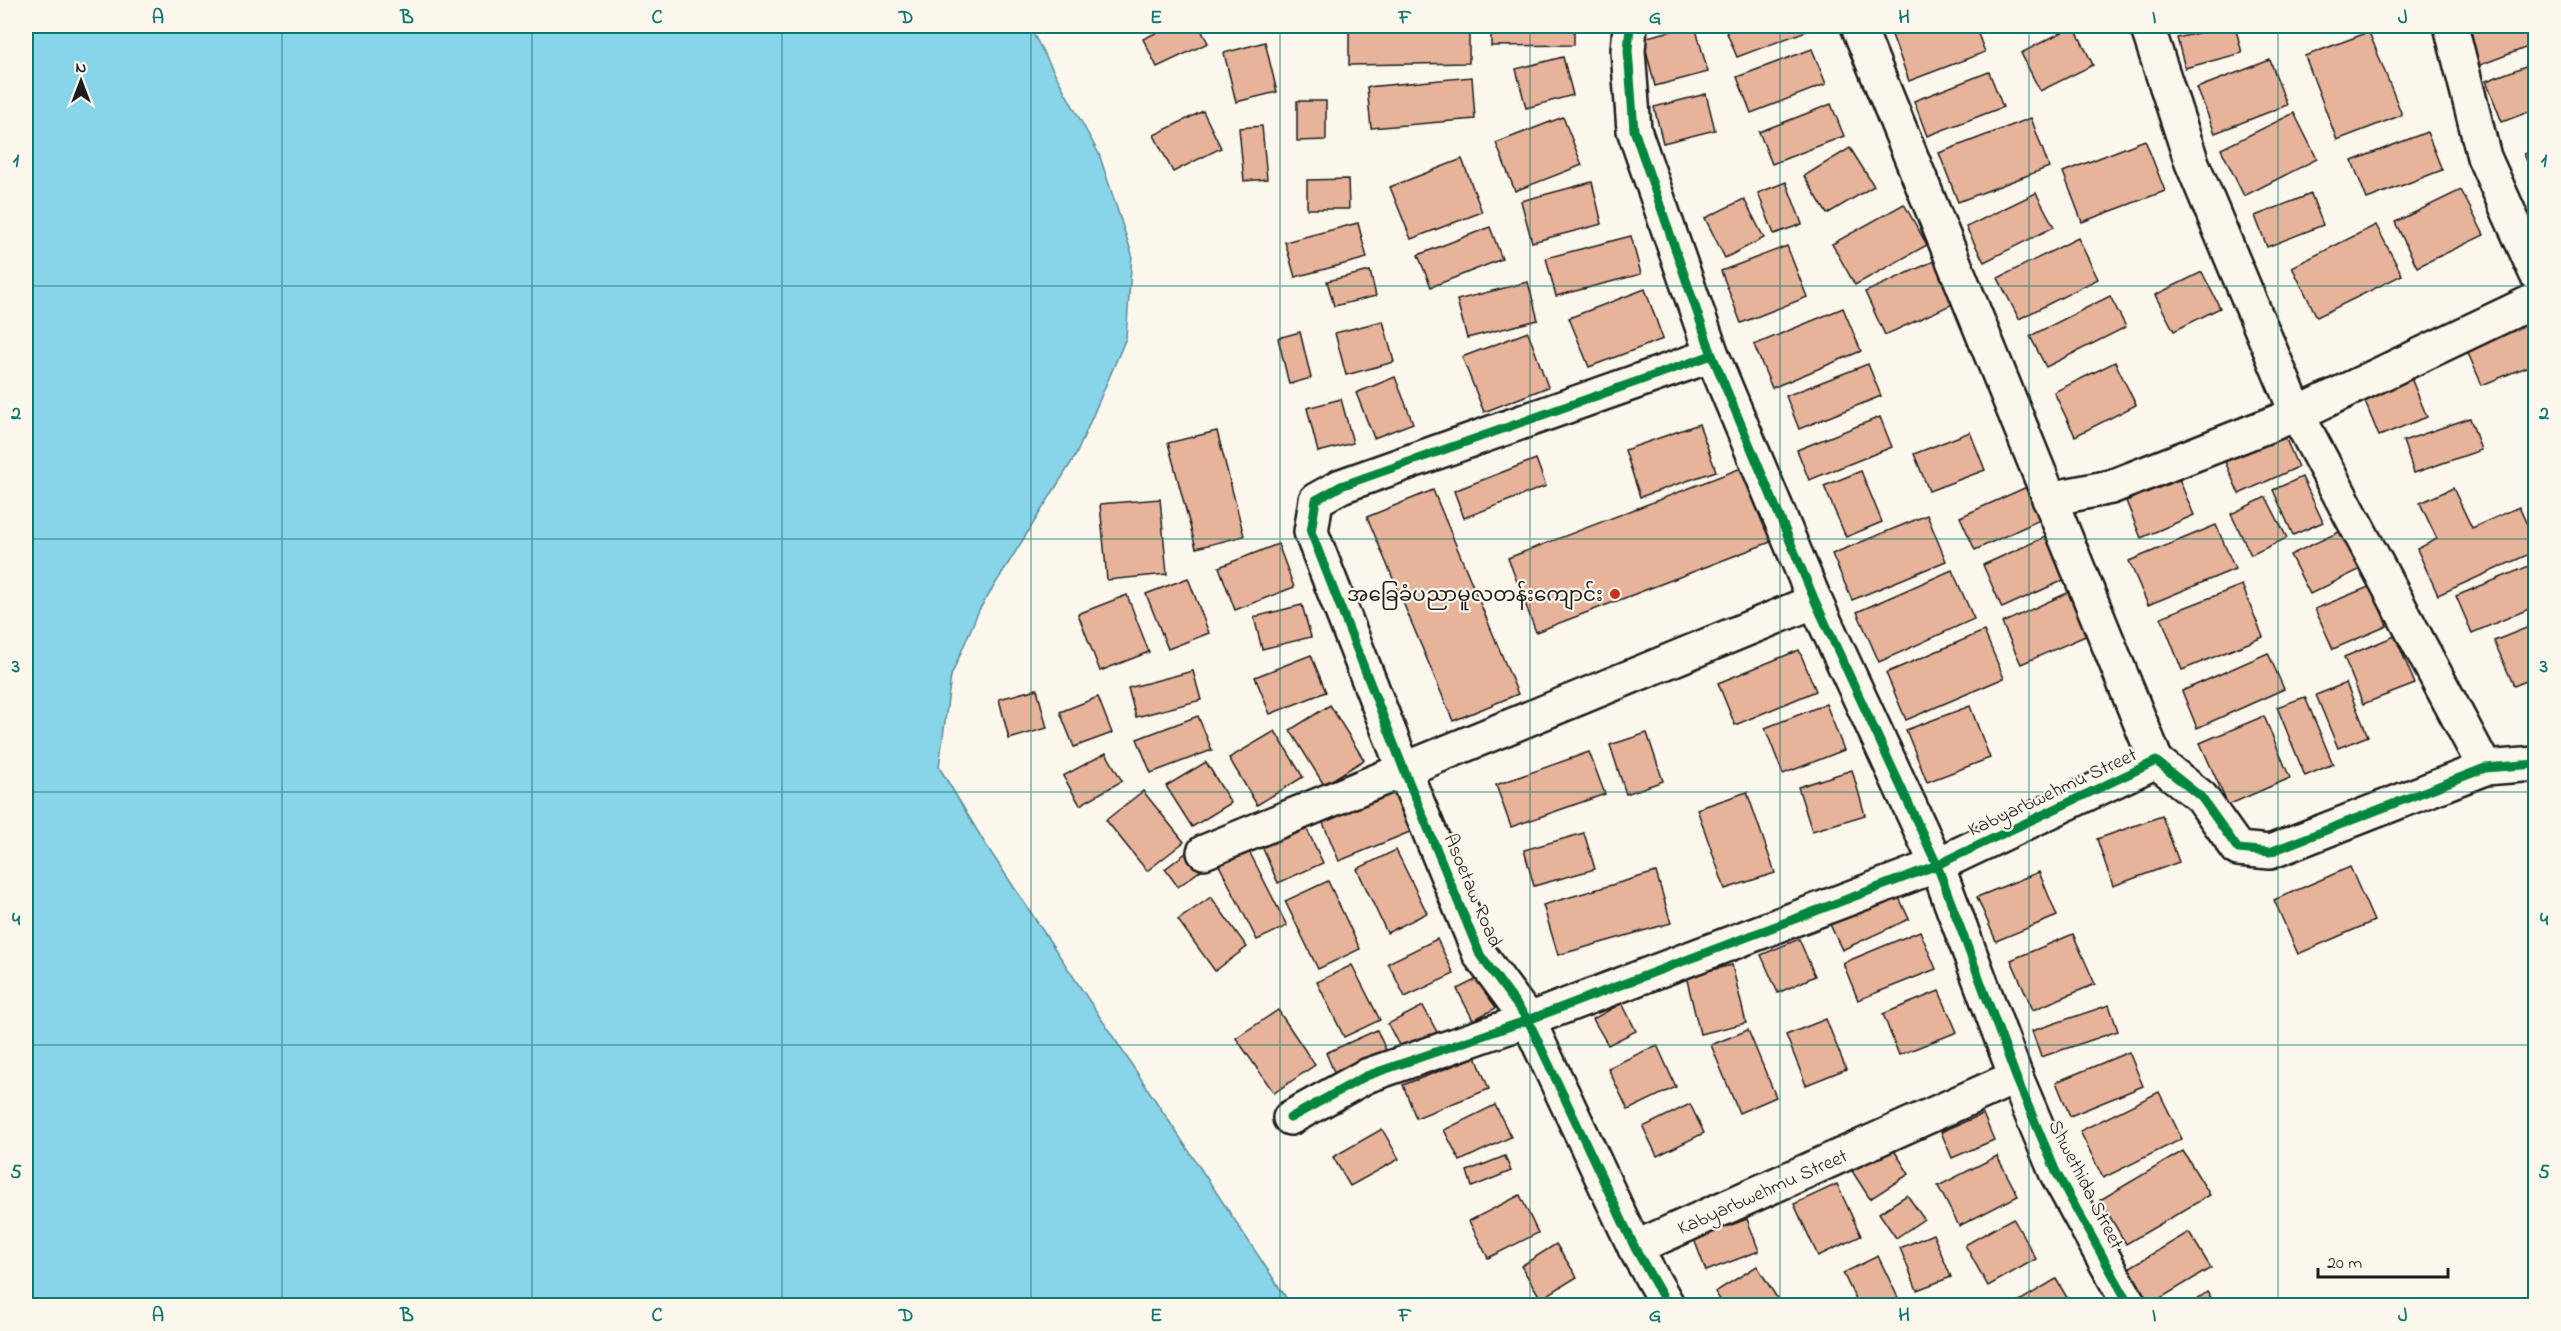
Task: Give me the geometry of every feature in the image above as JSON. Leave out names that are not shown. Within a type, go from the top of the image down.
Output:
[{"type":"street","points":[[1630,26],[1628,51],[1634,130],[1712,355],[1815,601],[1937,866],[2016,1077]]},
{"type":"street","points":[[1858,26],[2157,761]]},
{"type":"street","points":[[2147,26],[2192,163],[2297,414],[2485,768]]},
{"type":"street","points":[[2451,26],[2484,157],[2535,273]]},
{"type":"street","points":[[2049,499],[2111,487],[2297,414],[2535,300]]},
{"type":"street","name":"Asoetaw Road","points":[[1668,1305],[1635,1248],[1528,1020],[1480,955],[1404,770],[1311,532],[1316,500],[1341,486],[1712,355]]},
{"type":"street","points":[[1204,852],[1815,601]]},
{"type":"street","name":"Kabyarbwehmu Street","points":[[1290,1118],[1366,1076],[1528,1020],[1937,866],[2157,761],[2201,796],[2238,849],[2270,852],[2485,768],[2535,764]]},
{"type":"street","name":"Kabyarbwehmu Street","points":[[1635,1248],[2016,1077]]},
{"type":"street","name":"Shwethida Street","points":[[2016,1077],[2056,1172],[2130,1305]]},
{"type":"water","points":[[26,26],[1029,26],[1099,154],[1132,254],[1126,338],[1076,455],[979,610],[951,676],[939,767],[984,842],[1291,1305],[26,1305]]},
{"type":"building","points":[[1170,26],[1199,26],[1208,43],[1157,67],[1143,39]]},
{"type":"building","points":[[1349,26],[1469,26],[1469,63],[1349,65]]},
{"type":"building","points":[[1491,26],[1574,26],[1574,45],[1491,46]]},
{"type":"building","points":[[1695,26],[1708,72],[1655,86],[1643,38]]},
{"type":"building","points":[[1724,26],[1817,26],[1817,27],[1737,57]]},
{"type":"building","points":[[1917,26],[1975,26],[1985,52],[1909,81],[1892,35]]},
{"type":"building","points":[[2074,26],[2093,65],[2040,91],[2021,53]]},
{"type":"building","points":[[2235,26],[2242,53],[2185,68],[2177,38]]},
{"type":"building","points":[[2465,26],[2536,26],[2536,44],[2480,65]]},
{"type":"building","points":[[2369,32],[2402,115],[2337,140],[2305,56]]},
{"type":"building","points":[[1265,42],[1277,92],[1236,102],[1224,53]]},
{"type":"building","points":[[1812,49],[1826,84],[1751,113],[1737,77]]},
{"type":"building","points":[[1563,57],[1573,95],[1526,108],[1516,69]]},
{"type":"building","points":[[2270,60],[2287,105],[2215,133],[2197,88]]},
{"type":"building","points":[[2536,62],[2536,109],[2502,122],[2486,81]]},
{"type":"building","points":[[1989,72],[2003,107],[1927,136],[1914,101]]},
{"type":"building","points":[[1472,77],[1475,119],[1371,128],[1367,87]]},
{"type":"building","points":[[1706,94],[1715,130],[1663,143],[1654,107]]},
{"type":"building","points":[[1297,101],[1326,101],[1326,140],[1297,141]]},
{"type":"building","points":[[1831,104],[1844,136],[1772,164],[1759,132]]},
{"type":"building","points":[[1203,111],[1221,148],[1173,172],[1154,135]]},
{"type":"building","points":[[2294,113],[2317,159],[2244,196],[2221,149]]},
{"type":"building","points":[[1563,117],[1582,165],[1515,191],[1496,143]]},
{"type":"building","points":[[2031,118],[2049,167],[1958,202],[1939,153]]},
{"type":"building","points":[[1262,126],[1267,179],[1244,181],[1239,128]]},
{"type":"building","points":[[2427,132],[2442,170],[2367,199],[2352,161]]},
{"type":"building","points":[[2145,140],[2165,191],[2082,222],[2063,172]]},
{"type":"building","points":[[1850,148],[1874,186],[1827,214],[1804,176]]},
{"type":"building","points":[[2536,150],[2536,183],[2524,154]]},
{"type":"building","points":[[1462,159],[1482,212],[1411,239],[1390,187]]},
{"type":"building","points":[[1348,179],[1349,209],[1307,209],[1307,180]]},
{"type":"building","points":[[1592,182],[1602,224],[1532,242],[1521,201]]},
{"type":"building","points":[[1786,182],[1802,224],[1774,234],[1758,193]]},
{"type":"building","points":[[2461,190],[2484,235],[2417,267],[2395,222]]},
{"type":"building","points":[[2036,193],[2054,227],[1984,262],[1966,227]]},
{"type":"building","points":[[2311,194],[2323,225],[2267,247],[2255,216]]},
{"type":"building","points":[[1744,199],[1764,238],[1725,258],[1705,218]]},
{"type":"building","points":[[1904,204],[1927,245],[1855,285],[1832,244]]},
{"type":"building","points":[[1358,223],[1367,258],[1295,277],[1285,242]]},
{"type":"building","points":[[2376,225],[2402,275],[2317,317],[2292,267]]},
{"type":"building","points":[[1490,227],[1502,259],[1431,287],[1418,255]]},
{"type":"building","points":[[1631,236],[1641,274],[1556,296],[1546,258]]},
{"type":"building","points":[[2078,238],[2098,279],[2019,319],[1998,278]]},
{"type":"building","points":[[1787,246],[1807,297],[1741,323],[1721,271]]},
{"type":"building","points":[[1934,261],[1953,304],[1885,335],[1865,292]]},
{"type":"building","points":[[1370,271],[1376,296],[1334,306],[1327,281]]},
{"type":"building","points":[[2202,272],[2220,308],[2174,331],[2155,295]]},
{"type":"building","points":[[1528,282],[1538,320],[1467,338],[1457,300]]},
{"type":"building","points":[[1645,289],[1663,339],[1589,367],[1569,318]]},
{"type":"building","points":[[2110,296],[2126,327],[2046,367],[2030,336]]},
{"type":"building","points":[[1843,308],[1861,351],[1772,388],[1754,345]]},
{"type":"building","points":[[2533,316],[2536,322],[2536,363],[2482,385],[2464,344]]},
{"type":"building","points":[[1383,321],[1394,362],[1346,375],[1335,333]]},
{"type":"building","points":[[1300,332],[1311,378],[1289,384],[1278,338]]},
{"type":"building","points":[[1528,332],[1548,387],[1484,412],[1462,357]]},
{"type":"building","points":[[2404,361],[2427,417],[2379,436],[2356,380]]},
{"type":"building","points":[[2115,362],[2136,405],[2075,436],[2054,392]]},
{"type":"building","points":[[1868,364],[1881,396],[1799,429],[1786,396]]},
{"type":"building","points":[[1395,377],[1413,423],[1374,438],[1356,393]]},
{"type":"building","points":[[1341,399],[1353,443],[1318,452],[1307,408]]},
{"type":"building","points":[[1880,417],[1892,447],[1809,480],[1797,450]]},
{"type":"building","points":[[2470,418],[2481,450],[2414,473],[2403,441]]},
{"type":"building","points":[[1699,424],[1716,471],[1640,497],[1625,450]]},
{"type":"building","points":[[2282,430],[2298,467],[2239,494],[2223,457]]},
{"type":"building","points":[[1217,431],[1244,536],[1196,548],[1168,443]]},
{"type":"building","points":[[1970,432],[1985,470],[1929,491],[1914,454]]},
{"type":"building","points":[[1536,459],[1546,486],[1464,518],[1454,491]]},
{"type":"building","points":[[1744,467],[1773,541],[1536,632],[1508,558]]},
{"type":"building","points":[[1861,471],[1882,522],[1846,537],[1824,486]]},
{"type":"building","points":[[2302,477],[2323,522],[2293,535],[2273,490]]},
{"type":"building","points":[[2179,479],[2194,515],[2141,538],[2126,501]]},
{"type":"building","points":[[2029,486],[2044,518],[1975,550],[1960,517]]},
{"type":"building","points":[[2453,488],[2472,528],[2519,507],[2536,544],[2536,551],[2438,595],[2417,549],[2437,539],[2420,503]]},
{"type":"building","points":[[1433,490],[1518,694],[1453,721],[1367,517]]},
{"type":"building","points":[[2266,497],[2287,538],[2251,555],[2231,514]]},
{"type":"building","points":[[1160,499],[1167,574],[1107,580],[1100,504]]},
{"type":"building","points":[[1927,515],[1946,561],[1852,600],[1832,554]]},
{"type":"building","points":[[2216,525],[2235,569],[2148,605],[2129,561]]},
{"type":"building","points":[[2343,530],[2363,568],[2310,594],[2290,555]]},
{"type":"building","points":[[2054,533],[2073,576],[2002,608],[1983,565]]},
{"type":"building","points":[[1278,544],[1294,587],[1235,610],[1219,567]]},
{"type":"building","points":[[2536,563],[2536,606],[2472,633],[2456,596]]},
{"type":"building","points":[[1952,570],[1974,619],[1879,662],[1857,612]]},
{"type":"building","points":[[1188,578],[1209,633],[1168,649],[1146,594]]},
{"type":"building","points":[[2242,585],[2263,637],[2182,670],[2161,617]]},
{"type":"building","points":[[2371,586],[2387,626],[2333,649],[2315,609]]},
{"type":"building","points":[[2078,588],[2097,631],[2021,664],[2002,623]]},
{"type":"building","points":[[1127,595],[1149,652],[1100,671],[1078,614]]},
{"type":"building","points":[[1302,605],[1311,637],[1262,649],[1254,617]]},
{"type":"building","points":[[2536,624],[2536,677],[2514,686],[2494,641]]},
{"type":"building","points":[[1984,631],[2004,678],[1906,720],[1886,673]]},
{"type":"building","points":[[2395,636],[2415,684],[2363,704],[2344,657]]},
{"type":"building","points":[[1799,650],[1816,691],[1735,725],[1718,683]]},
{"type":"building","points":[[2268,653],[2284,689],[2197,728],[2182,691]]},
{"type":"building","points":[[1311,655],[1326,692],[1270,714],[1255,677]]},
{"type":"building","points":[[1193,671],[1201,700],[1136,717],[1128,688]]},
{"type":"building","points":[[2346,683],[2368,736],[2338,748],[2316,695]]},
{"type":"building","points":[[1037,689],[1047,728],[1009,739],[999,699]]},
{"type":"building","points":[[1098,697],[1112,733],[1074,747],[1060,712]]},
{"type":"building","points":[[2305,697],[2333,764],[2305,776],[2277,707]]},
{"type":"building","points":[[1826,704],[1844,750],[1783,774],[1765,728]]},
{"type":"building","points":[[1330,705],[1364,760],[1324,785],[1290,730]]},
{"type":"building","points":[[1970,706],[1990,758],[1927,782],[1906,730]]},
{"type":"building","points":[[1198,716],[1212,750],[1151,773],[1137,739]]},
{"type":"building","points":[[2264,716],[2290,778],[2228,805],[2200,743]]},
{"type":"building","points":[[1275,731],[1303,777],[1257,805],[1229,758]]},
{"type":"building","points":[[1647,733],[1663,781],[1626,794],[1610,745]]},
{"type":"building","points":[[1589,752],[1605,794],[1511,827],[1496,785]]},
{"type":"building","points":[[1106,753],[1122,781],[1080,805],[1063,776]]},
{"type":"building","points":[[1206,762],[1231,803],[1192,827],[1166,786]]},
{"type":"building","points":[[1852,770],[1865,815],[1812,831],[1798,787]]},
{"type":"building","points":[[1394,788],[1412,831],[1339,861],[1321,818]]},
{"type":"building","points":[[1143,791],[1184,842],[1147,871],[1106,820]]},
{"type":"building","points":[[1747,792],[1775,873],[1725,889],[1697,809]]},
{"type":"building","points":[[2162,816],[2179,862],[2113,886],[2097,839]]},
{"type":"building","points":[[1304,823],[1323,863],[1278,883],[1260,842]]},
{"type":"building","points":[[1584,833],[1595,869],[1534,886],[1524,850]]},
{"type":"building","points":[[1191,849],[1205,867],[1178,887],[1165,869]]},
{"type":"building","points":[[1248,849],[1287,926],[1257,940],[1219,865]]},
{"type":"building","points":[[1396,850],[1427,913],[1387,933],[1357,869]]},
{"type":"building","points":[[2350,867],[2374,921],[2298,954],[2274,900]]},
{"type":"building","points":[[1656,872],[1671,923],[1558,955],[1543,905]]},
{"type":"building","points":[[2039,872],[2057,916],[1996,941],[1977,897]]},
{"type":"building","points":[[1328,881],[1360,949],[1318,969],[1285,901]]},
{"type":"building","points":[[1895,889],[1909,919],[1842,950],[1828,920]]},
{"type":"building","points":[[1211,897],[1247,947],[1215,971],[1178,920]]},
{"type":"building","points":[[1920,931],[1936,969],[1858,1000],[1843,963]]},
{"type":"building","points":[[2073,934],[2095,984],[2033,1010],[2011,960]]},
{"type":"building","points":[[1437,939],[1454,974],[1405,997],[1388,963]]},
{"type":"building","points":[[1799,939],[1815,976],[1778,993],[1761,955]]},
{"type":"building","points":[[1352,965],[1380,1020],[1344,1037],[1317,982]]},
{"type":"building","points":[[1732,965],[1746,1023],[1700,1034],[1686,976]]},
{"type":"building","points":[[1487,974],[1502,1005],[1473,1020],[1457,989]]},
{"type":"building","points":[[1939,991],[1957,1032],[1899,1055],[1883,1014]]},
{"type":"building","points":[[1622,1003],[1636,1031],[1608,1045],[1593,1019]]},
{"type":"building","points":[[2109,1005],[2118,1031],[2041,1057],[2032,1031]]},
{"type":"building","points":[[1423,1006],[1437,1032],[1402,1051],[1388,1024]]},
{"type":"building","points":[[1278,1010],[1315,1065],[1274,1093],[1236,1038]]},
{"type":"building","points":[[1826,1019],[1846,1069],[1806,1085],[1786,1035]]},
{"type":"building","points":[[1377,1030],[1389,1057],[1337,1079],[1326,1053]]},
{"type":"building","points":[[1748,1030],[1776,1097],[1739,1113],[1711,1045]]},
{"type":"building","points":[[1657,1045],[1676,1087],[1628,1110],[1608,1068]]},
{"type":"building","points":[[2129,1052],[2143,1086],[2070,1116],[2056,1082]]},
{"type":"building","points":[[1476,1057],[1489,1089],[1416,1118],[1403,1085]]},
{"type":"building","points":[[2159,1092],[2182,1139],[2103,1178],[2080,1131]]},
{"type":"building","points":[[1690,1104],[1704,1133],[1657,1156],[1643,1127]]},
{"type":"building","points":[[1495,1105],[1511,1137],[1460,1161],[1444,1130]]},
{"type":"building","points":[[1983,1114],[1994,1140],[1952,1158],[1941,1132]]},
{"type":"building","points":[[1382,1129],[1399,1159],[1350,1186],[1333,1157]]},
{"type":"building","points":[[1892,1147],[1909,1174],[1870,1199],[1852,1171]]},
{"type":"building","points":[[2183,1151],[2210,1195],[2126,1244],[2100,1200]]},
{"type":"building","points":[[1505,1156],[1511,1171],[1472,1187],[1467,1171]]},
{"type":"building","points":[[1997,1156],[2018,1196],[1959,1226],[1938,1186]]},
{"type":"building","points":[[1837,1184],[1861,1236],[1818,1256],[1794,1204]]},
{"type":"building","points":[[1520,1195],[1538,1233],[1488,1258],[1469,1221]]},
{"type":"building","points":[[1907,1195],[1924,1219],[1896,1238],[1879,1213]]},
{"type":"building","points":[[2013,1218],[2036,1259],[1988,1286],[1965,1245]]},
{"type":"building","points":[[1747,1219],[1759,1251],[1706,1271],[1694,1239]]},
{"type":"building","points":[[2189,1232],[2211,1268],[2149,1305],[2127,1269]]},
{"type":"building","points":[[1933,1234],[1951,1277],[1917,1290],[1900,1248]]},
{"type":"building","points":[[1556,1244],[1577,1277],[1541,1299],[1521,1266]]},
{"type":"building","points":[[1878,1256],[1902,1306],[1859,1306],[1843,1273]]},
{"type":"building","points":[[1757,1266],[1782,1306],[1724,1306],[1715,1292]]},
{"type":"building","points":[[2056,1279],[2072,1306],[2011,1306]]},
{"type":"building","points":[[2207,1292],[2217,1306],[2188,1306]]},
{"type":"cycle path","points":[[1630,26],[1628,51],[1634,130],[1712,355],[1815,601],[1937,865],[2016,1077],[2056,1172],[2130,1306]]},
{"type":"cycle path","points":[[1668,1306],[1635,1248],[1528,1020],[1480,955],[1404,770],[1311,532],[1316,500],[1341,486],[1712,355]]},
{"type":"cycle path","points":[[1290,1118],[1366,1076],[1528,1020],[1937,865],[2156,761],[2201,797],[2238,849],[2270,852],[2485,768],[2536,764]]},
{"type":"place","name":"အခြေခံပညာမူလတန်းကျောင်း","points":[[1615,594]]}]
